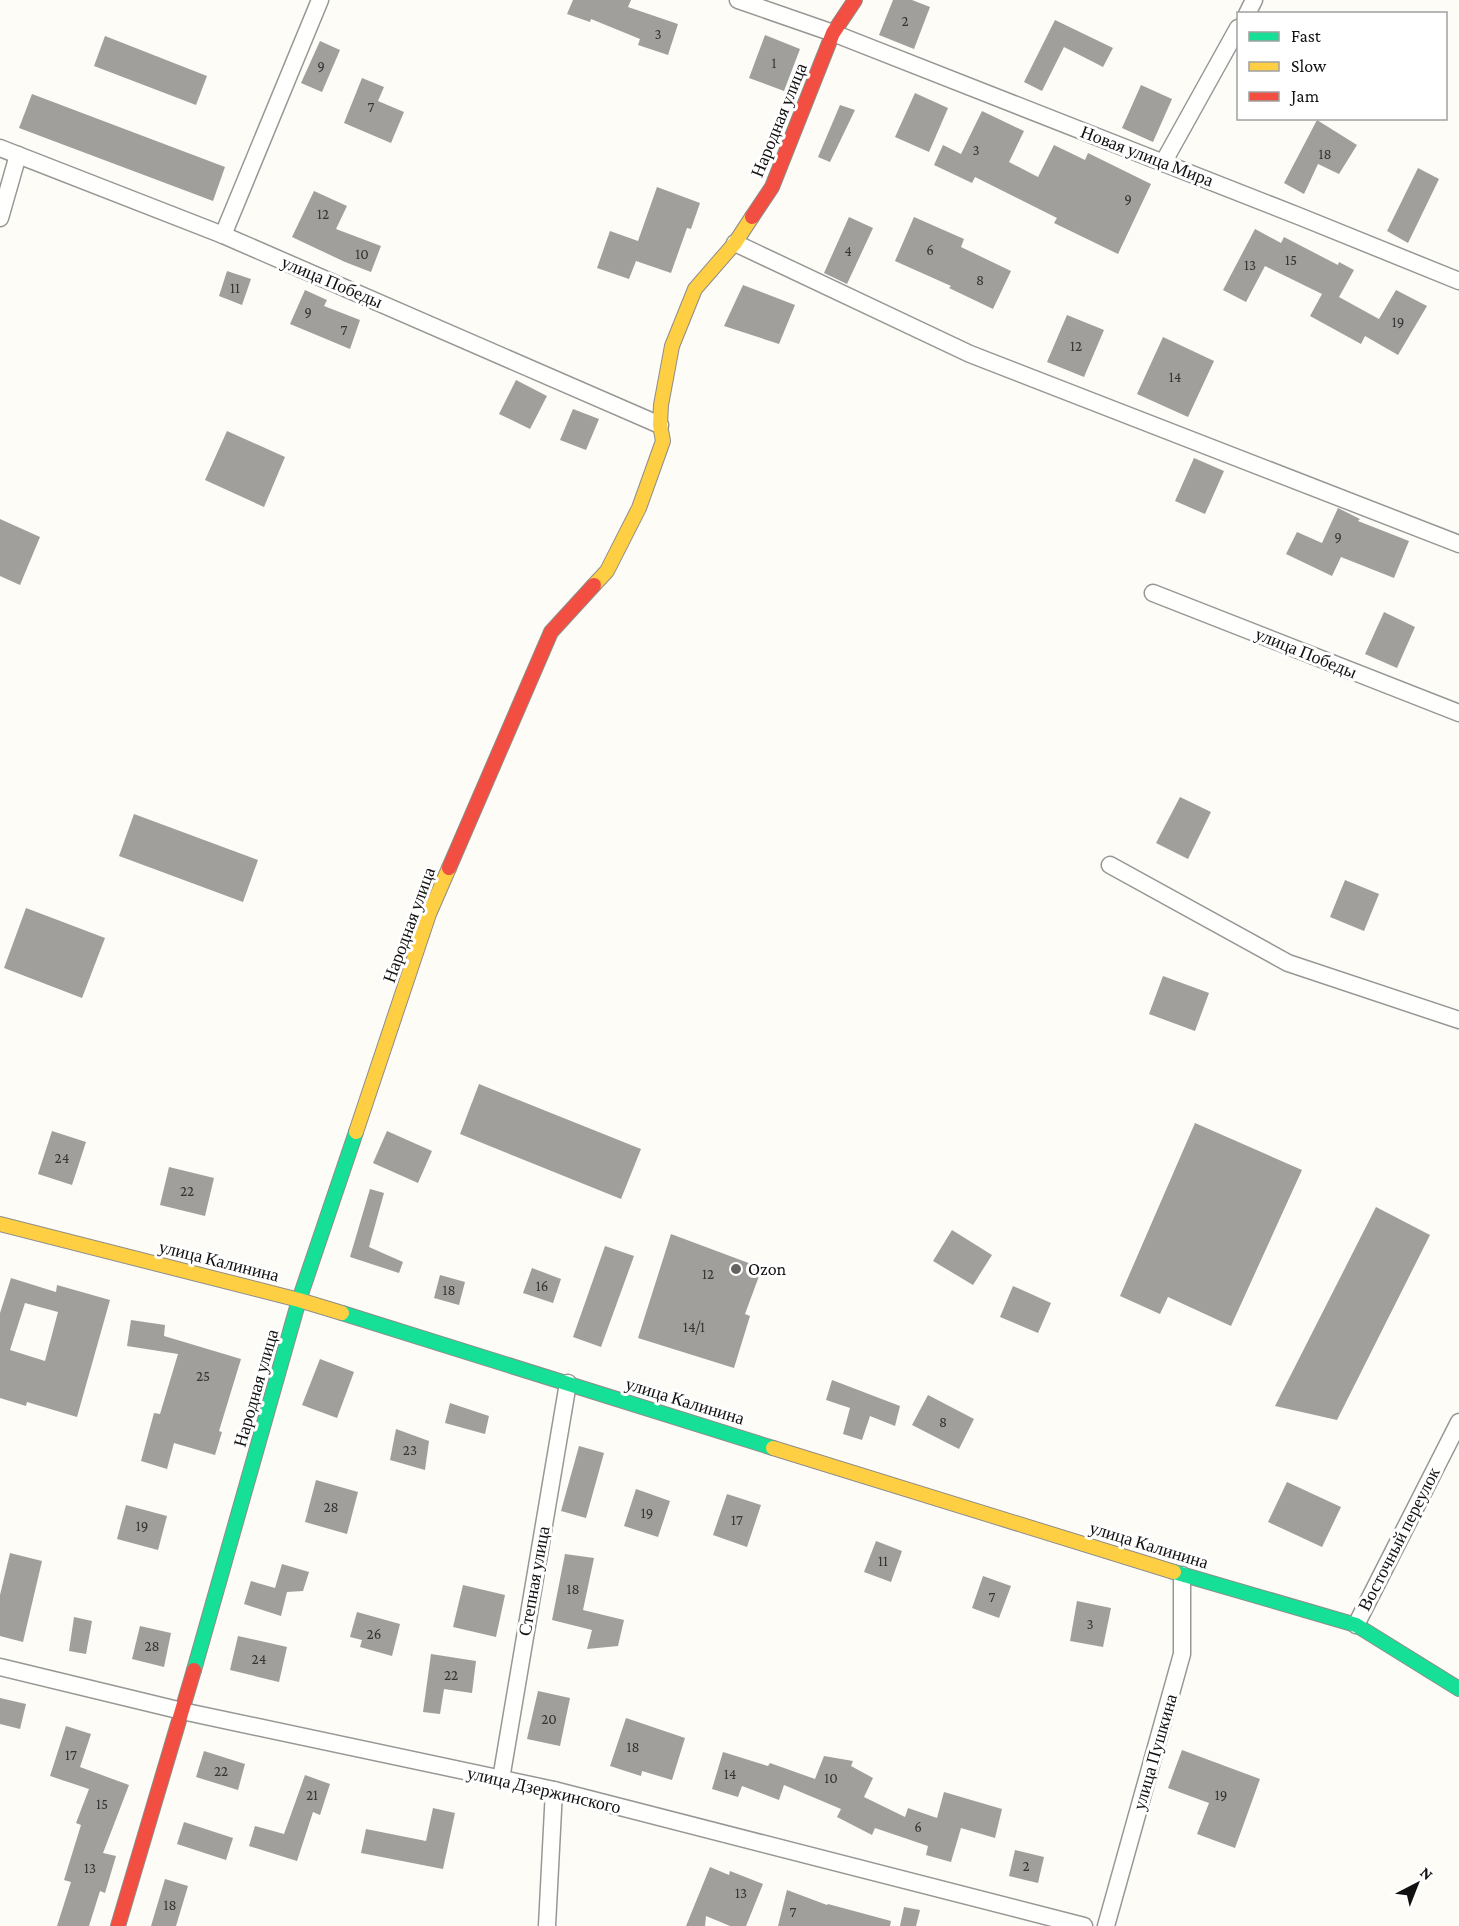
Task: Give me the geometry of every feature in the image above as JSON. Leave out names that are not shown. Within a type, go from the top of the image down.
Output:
[{"type":"street","points":[[223,235],[320,0]]},
{"type":"street","name":"Новая улица Мира","points":[[738,0],[833,33],[1459,281]]},
{"type":"street","name":"Народная улица","points":[[118,1926],[299,1300],[429,914],[551,632],[607,571],[639,508],[663,441],[660,424],[661,405],[672,346],[695,289],[735,243],[772,187],[833,33],[855,0]]},
{"type":"street","points":[[1163,163],[1237,32]]},
{"type":"street","name":"улица Победы","points":[[0,148],[223,235],[660,424]]},
{"type":"street","points":[[0,218],[18,155]]},
{"type":"street","points":[[735,243],[970,354],[1459,544]]},
{"type":"street","name":"улица Победы","points":[[1153,593],[1459,713]]},
{"type":"street","points":[[1110,865],[1288,963],[1459,1020]]},
{"type":"street","name":"улица Калинина","points":[[0,1224],[299,1300],[1182,1575],[1356,1625],[1459,1689]]},
{"type":"street","name":"Степная улица","points":[[501,1779],[568,1383]]},
{"type":"street","name":"Восточный переулок","points":[[1356,1625],[1459,1422]]},
{"type":"street","name":"улица Пушкина","points":[[1106,1926],[1182,1654],[1182,1575]]},
{"type":"street","name":"улица Дзержинского","points":[[0,1667],[182,1711],[554,1790],[1084,1926]]},
{"type":"street","points":[[547,1926],[554,1790]]},
{"type":"building","points":[[573,0],[631,0],[628,7],[678,24],[668,55],[638,45],[640,39],[591,19],[590,22],[567,14]]},
{"type":"building","points":[[893,0],[912,0],[930,7],[914,49],[879,35]]},
{"type":"building","points":[[1055,20],[1113,48],[1103,67],[1064,47],[1042,91],[1024,82]]},
{"type":"building","points":[[765,35],[800,49],[784,91],[749,78]]},
{"type":"building","points":[[105,36],[207,76],[196,105],[94,66]]},
{"type":"building","points":[[320,41],[340,50],[322,92],[301,83]]},
{"type":"building","points":[[362,78],[384,87],[378,101],[404,112],[391,143],[344,123]]},
{"type":"building","points":[[1141,85],[1172,99],[1153,142],[1122,128]]},
{"type":"building","points":[[915,93],[948,108],[929,152],[895,137]]},
{"type":"building","points":[[32,94],[225,167],[213,201],[19,128]]},
{"type":"building","points":[[840,105],[855,110],[830,162],[818,157]]},
{"type":"building","points":[[982,111],[1024,131],[1009,162],[1038,177],[1054,145],[1085,160],[1088,153],[1151,184],[1118,254],[1054,223],[1057,218],[975,177],[972,183],[934,165],[943,145],[961,154]]},
{"type":"building","points":[[1317,120],[1357,145],[1339,174],[1318,164],[1304,194],[1284,183]]},
{"type":"building","points":[[1418,168],[1439,179],[1408,243],[1387,231]]},
{"type":"building","points":[[657,187],[700,203],[691,229],[687,228],[671,273],[636,261],[629,279],[597,268],[610,231],[638,241]]},
{"type":"building","points":[[314,191],[347,206],[336,229],[381,246],[371,272],[292,237]]},
{"type":"building","points":[[849,217],[873,228],[847,284],[824,273]]},
{"type":"building","points":[[914,217],[964,239],[961,247],[1011,271],[993,309],[949,288],[951,286],[895,261]]},
{"type":"building","points":[[1255,229],[1281,243],[1284,237],[1338,265],[1339,262],[1354,270],[1339,297],[1379,319],[1396,290],[1427,306],[1398,355],[1365,336],[1361,344],[1310,316],[1322,294],[1265,266],[1246,302],[1223,290]]},
{"type":"building","points":[[227,271],[251,279],[242,305],[219,296]]},
{"type":"building","points":[[743,285],[795,305],[779,344],[724,326]]},
{"type":"building","points":[[305,290],[327,300],[324,306],[360,320],[350,349],[290,324]]},
{"type":"building","points":[[1067,315],[1104,330],[1084,377],[1047,362]]},
{"type":"building","points":[[1163,337],[1214,361],[1188,417],[1137,394]]},
{"type":"building","points":[[516,380],[547,396],[530,429],[499,414]]},
{"type":"building","points":[[573,409],[599,419],[586,450],[560,440]]},
{"type":"building","points":[[227,431],[285,457],[264,507],[205,480]]},
{"type":"building","points":[[1194,458],[1224,471],[1205,514],[1175,501]]},
{"type":"building","points":[[1338,508],[1360,519],[1358,521],[1409,541],[1394,578],[1341,557],[1332,576],[1286,554],[1297,532],[1322,543]]},
{"type":"building","points":[[0,519],[40,537],[20,585],[0,576]]},
{"type":"building","points":[[1384,612],[1415,627],[1397,668],[1365,654]]},
{"type":"building","points":[[1180,797],[1211,812],[1188,859],[1156,843]]},
{"type":"building","points":[[134,814],[258,860],[243,902],[119,856]]},
{"type":"building","points":[[1345,880],[1379,894],[1364,931],[1330,917]]},
{"type":"building","points":[[26,908],[105,938],[82,998],[4,968]]},
{"type":"building","points":[[1163,976],[1209,993],[1195,1031],[1149,1014]]},
{"type":"building","points":[[479,1084],[641,1149],[621,1199],[460,1134]]},
{"type":"building","points":[[1195,1123],[1302,1170],[1231,1326],[1168,1297],[1160,1314],[1120,1296]]},
{"type":"building","points":[[52,1131],[86,1142],[72,1185],[38,1174]]},
{"type":"building","points":[[387,1131],[432,1151],[418,1183],[373,1163]]},
{"type":"building","points":[[169,1167],[214,1178],[205,1216],[160,1205]]},
{"type":"building","points":[[370,1189],[384,1193],[369,1247],[403,1262],[399,1273],[350,1257]]},
{"type":"building","points":[[1376,1207],[1430,1235],[1337,1420],[1275,1406]]},
{"type":"building","points":[[952,1230],[992,1255],[973,1285],[933,1261]]},
{"type":"building","points":[[671,1234],[762,1268],[745,1314],[750,1316],[734,1368],[638,1338]]},
{"type":"building","points":[[605,1246],[634,1256],[601,1347],[573,1337]]},
{"type":"building","points":[[532,1268],[561,1279],[553,1303],[523,1293]]},
{"type":"building","points":[[440,1275],[465,1282],[459,1305],[434,1298]]},
{"type":"building","points":[[11,1278],[56,1292],[57,1285],[110,1300],[77,1417],[27,1402],[26,1406],[0,1398],[0,1313]],"holes":[[[25,1303],[58,1312],[45,1361],[10,1350]]]},
{"type":"building","points":[[1013,1286],[1051,1303],[1038,1333],[1000,1317]]},
{"type":"building","points":[[131,1320],[165,1325],[164,1336],[241,1359],[219,1431],[222,1432],[215,1455],[174,1443],[167,1469],[141,1461],[154,1413],[160,1414],[178,1354],[127,1346]]},
{"type":"building","points":[[320,1359],[354,1372],[337,1418],[302,1405]]},
{"type":"building","points":[[832,1380],[900,1406],[895,1426],[870,1416],[862,1440],[843,1434],[850,1408],[826,1400]]},
{"type":"building","points":[[928,1395],[974,1419],[959,1449],[912,1425]]},
{"type":"building","points":[[450,1403],[489,1416],[485,1434],[445,1423]]},
{"type":"building","points":[[396,1429],[429,1441],[425,1470],[390,1460]]},
{"type":"building","points":[[579,1446],[604,1453],[586,1518],[561,1511]]},
{"type":"building","points":[[316,1480],[358,1492],[347,1534],[305,1522]]},
{"type":"building","points":[[1287,1482],[1341,1507],[1322,1547],[1268,1522]]},
{"type":"building","points":[[636,1489],[670,1501],[658,1537],[624,1526]]},
{"type":"building","points":[[727,1494],[761,1505],[747,1547],[713,1535]]},
{"type":"building","points":[[126,1505],[167,1516],[158,1550],[117,1539]]},
{"type":"building","points":[[876,1541],[902,1551],[891,1582],[864,1572]]},
{"type":"building","points":[[10,1553],[42,1561],[23,1642],[0,1636],[0,1595]]},
{"type":"building","points":[[565,1554],[594,1558],[583,1610],[624,1620],[618,1646],[587,1649],[592,1630],[552,1620]]},
{"type":"building","points":[[282,1564],[309,1572],[303,1591],[287,1592],[281,1616],[244,1604],[251,1581],[275,1588]]},
{"type":"building","points":[[983,1576],[1011,1586],[999,1618],[972,1608]]},
{"type":"building","points":[[463,1585],[505,1595],[496,1637],[453,1627]]},
{"type":"building","points":[[1077,1601],[1111,1608],[1103,1647],[1070,1641]]},
{"type":"building","points":[[357,1612],[400,1624],[392,1656],[360,1647],[362,1640],[350,1637]]},
{"type":"building","points":[[74,1617],[92,1621],[86,1654],[69,1651]]},
{"type":"building","points":[[140,1626],[171,1633],[164,1667],[132,1659]]},
{"type":"building","points":[[238,1636],[287,1647],[279,1682],[230,1670]]},
{"type":"building","points":[[431,1654],[476,1661],[472,1693],[444,1689],[440,1714],[423,1712]]},
{"type":"building","points":[[538,1691],[570,1698],[560,1746],[527,1739]]},
{"type":"building","points":[[0,1698],[26,1704],[20,1729],[0,1724]]},
{"type":"building","points":[[626,1718],[685,1738],[672,1780],[642,1771],[641,1776],[610,1766]]},
{"type":"building","points":[[66,1726],[91,1734],[80,1767],[129,1785],[103,1853],[116,1856],[105,1893],[100,1891],[89,1926],[57,1926],[71,1882],[64,1880],[81,1825],[76,1823],[89,1789],[50,1776]]},
{"type":"building","points":[[1182,1750],[1260,1779],[1235,1848],[1197,1834],[1209,1803],[1168,1788]]},
{"type":"building","points":[[204,1751],[245,1764],[238,1790],[196,1777]]},
{"type":"building","points":[[723,1752],[768,1766],[770,1763],[815,1779],[824,1756],[853,1761],[851,1766],[873,1778],[864,1797],[905,1817],[908,1808],[937,1818],[944,1792],[1002,1809],[995,1838],[961,1828],[951,1862],[926,1855],[928,1846],[875,1828],[872,1835],[837,1817],[841,1809],[784,1785],[779,1800],[742,1786],[738,1797],[712,1789]]},
{"type":"building","points":[[305,1775],[330,1784],[320,1815],[313,1812],[297,1861],[249,1846],[255,1826],[284,1834]]},
{"type":"building","points":[[433,1808],[455,1813],[443,1869],[361,1853],[366,1829],[426,1841]]},
{"type":"building","points":[[184,1822],[233,1838],[226,1860],[177,1844]]},
{"type":"building","points":[[1015,1850],[1044,1857],[1038,1883],[1009,1876]]},
{"type":"building","points":[[710,1867],[729,1875],[730,1871],[763,1884],[746,1926],[730,1926],[706,1916],[705,1926],[686,1926]]},
{"type":"building","points":[[165,1879],[188,1886],[176,1926],[151,1926]]},
{"type":"building","points":[[787,1890],[827,1905],[891,1921],[890,1926],[778,1926]]},
{"type":"building","points":[[904,1907],[920,1910],[916,1926],[900,1926]]},
{"type":"traffic: fast","points":[[194,1670],[299,1300],[356,1132]]},
{"type":"traffic: fast","points":[[342,1313],[773,1448]]},
{"type":"traffic: fast","points":[[1174,1572],[1356,1625],[1459,1689]]},
{"type":"traffic: slow","points":[[594,585],[607,571],[639,508],[663,441],[660,425],[661,405],[672,346],[695,289],[735,243],[752,217]]},
{"type":"traffic: slow","points":[[356,1132],[429,914],[449,868]]},
{"type":"traffic: slow","points":[[0,1224],[342,1313]]},
{"type":"traffic: slow","points":[[773,1448],[1174,1572]]},
{"type":"traffic: jam","points":[[752,217],[772,187],[833,33],[855,0]]},
{"type":"traffic: jam","points":[[449,868],[551,632],[594,585]]},
{"type":"traffic: jam","points":[[118,1926],[194,1670]]},
{"type":"place","name":"Ozon","points":[[736,1269]]}]
